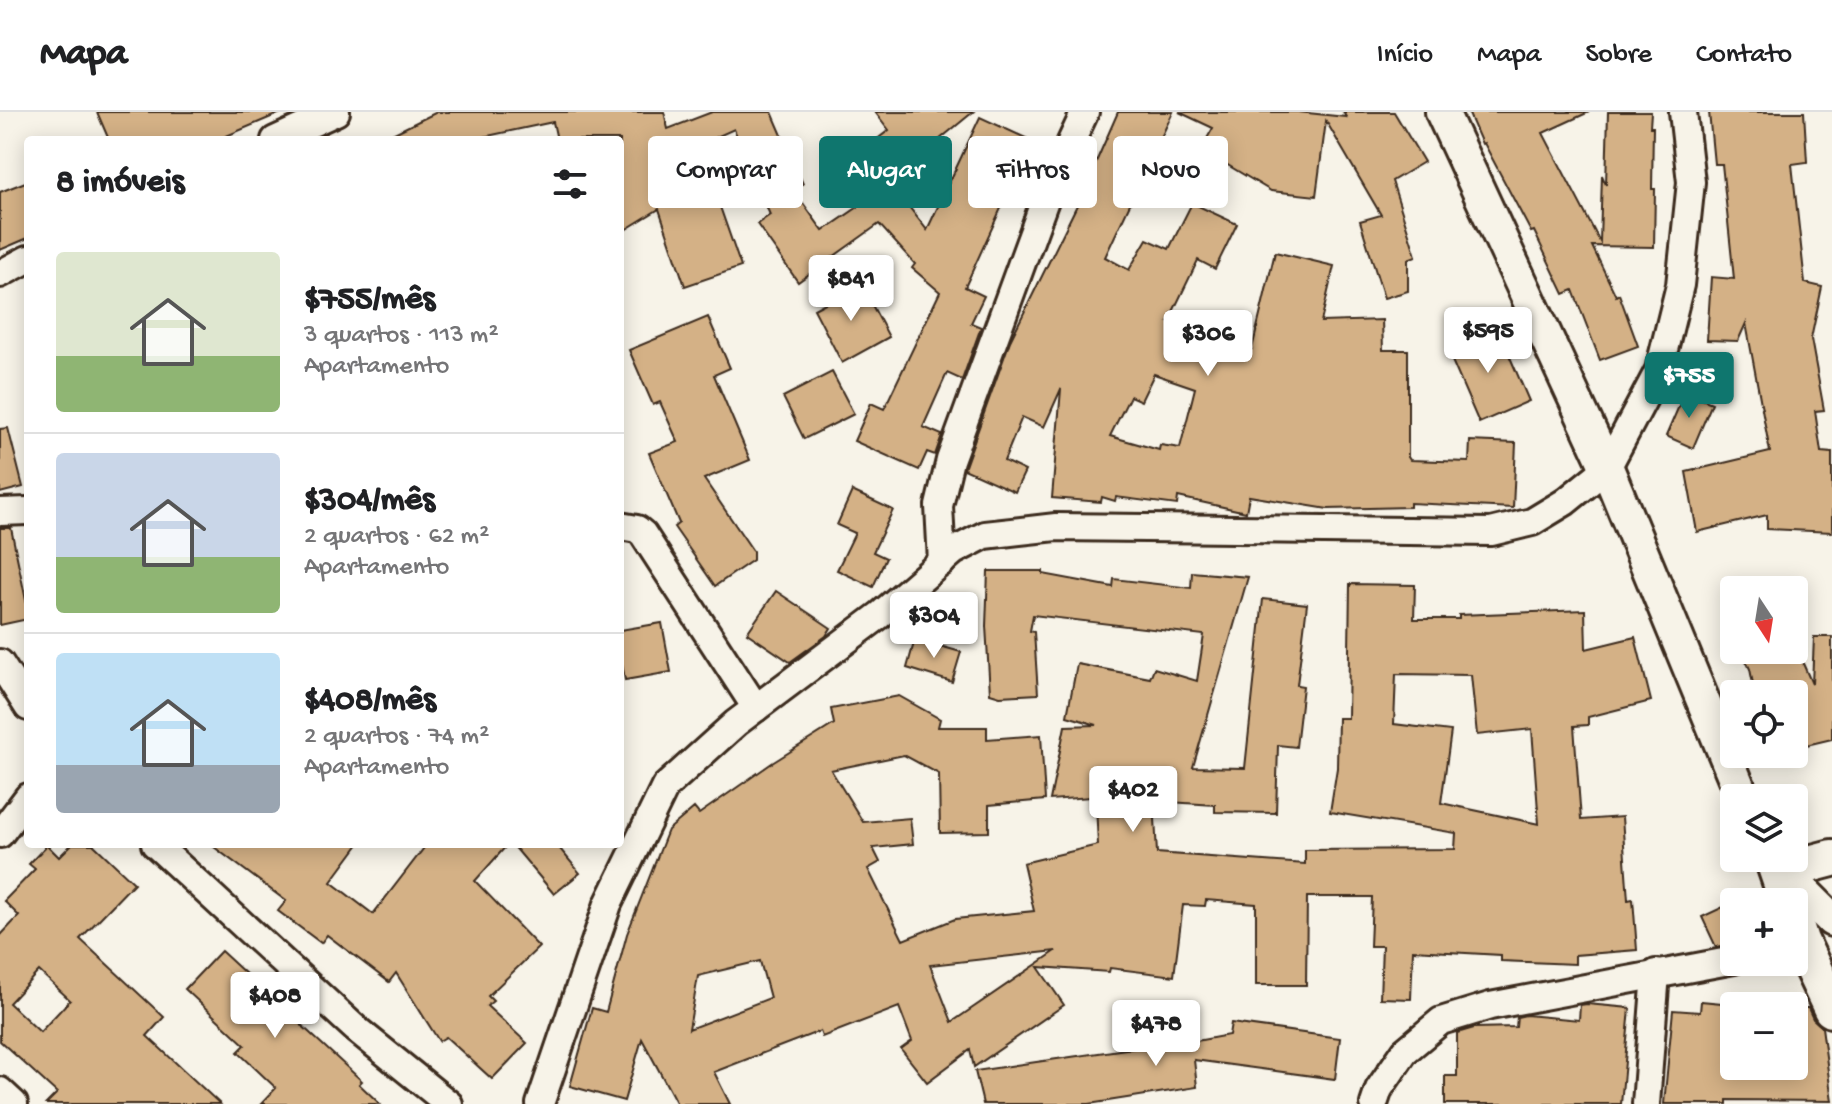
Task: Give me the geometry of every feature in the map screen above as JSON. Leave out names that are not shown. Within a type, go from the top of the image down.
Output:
[{"type":"main road","points":[[1808,960],[1832,1009]]},
{"type":"street","points":[[284,136],[336,112]]},
{"type":"street","points":[[942,562],[939,506],[950,460],[1049,189],[1085,112]]},
{"type":"street","points":[[1442,112],[1607,468],[1737,784]]},
{"type":"street","points":[[540,1104],[608,904],[665,787],[736,723],[880,615],[954,551],[985,535],[1056,527],[1491,532],[1532,522],[1565,502],[1607,468],[1659,370],[1680,285],[1691,182],[1683,112]]},
{"type":"street","points":[[0,274],[24,261]]},
{"type":"street","points":[[0,512],[24,511]]},
{"type":"street","points":[[624,527],[637,529],[643,534],[756,708]]},
{"type":"street","points":[[0,663],[24,701]]},
{"type":"street","points":[[0,834],[24,802]]},
{"type":"street","points":[[159,848],[356,1029],[449,1104]]},
{"type":"street","points":[[1808,872],[1832,920]]},
{"type":"street","points":[[1374,1104],[1379,1089],[1405,1051],[1441,1021],[1490,1006],[1720,962]]},
{"type":"street","points":[[1646,1104],[1656,973]]},
{"type":"street","points":[[0,1091],[14,1104]]},
{"type":"building","points":[[97,112],[283,112],[226,136],[107,136]]},
{"type":"building","points":[[437,112],[664,112],[668,129],[712,112],[772,112],[782,136],[737,136],[734,129],[719,136],[648,136],[648,208],[720,208],[741,267],[685,286],[659,209],[624,231],[624,136],[556,136],[553,122],[488,136],[388,136]]},
{"type":"building","points":[[875,112],[973,112],[944,136],[881,136],[889,130]]},
{"type":"building","points":[[1118,112],[1173,112],[1162,136],[1113,136],[1113,208],[1128,208],[1105,257],[1129,270],[1147,239],[1169,249],[1190,208],[1203,208],[1237,224],[1215,269],[1198,260],[1168,322],[1252,349],[1275,252],[1334,266],[1321,322],[1382,320],[1383,350],[1408,350],[1410,460],[1469,462],[1470,441],[1516,443],[1513,508],[1410,503],[1410,507],[1328,509],[1249,496],[1246,512],[1178,497],[1177,505],[1116,497],[1115,501],[1102,497],[1101,502],[1052,498],[1061,389],[1044,427],[1022,417],[1004,461],[1025,471],[1015,492],[964,469],[1010,341],[1076,208],[1097,208],[1097,160]],"holes":[[[1154,374],[1195,388],[1180,448],[1160,445],[1159,450],[1110,436],[1130,396],[1141,401]]]},
{"type":"building","points":[[1179,112],[1298,112],[1346,117],[1343,112],[1394,112],[1424,162],[1392,181],[1416,256],[1408,259],[1408,291],[1384,298],[1360,221],[1381,215],[1326,121],[1316,196],[1271,191],[1228,165],[1228,136],[1208,136],[1213,128]]},
{"type":"building","points":[[1468,112],[1589,112],[1543,133],[1600,242],[1602,175],[1606,185],[1608,112],[1651,112],[1654,247],[1592,246],[1616,296],[1619,294],[1638,346],[1600,360],[1573,290],[1564,294],[1534,231],[1531,232],[1482,144]]},
{"type":"building","points":[[1709,112],[1804,112],[1807,162],[1792,164],[1805,283],[1822,287],[1811,339],[1824,410],[1815,411],[1821,452],[1832,453],[1832,532],[1767,529],[1767,515],[1697,532],[1686,472],[1770,452],[1746,323],[1738,341],[1707,340],[1711,277],[1734,279],[1722,164],[1714,164]]},
{"type":"building","points":[[980,117],[1021,136],[971,136]]},
{"type":"building","points":[[968,143],[968,208],[1001,208],[965,287],[984,296],[971,323],[981,327],[962,380],[947,373],[923,427],[942,435],[935,455],[927,452],[919,470],[854,441],[871,403],[884,409],[940,292],[912,268],[915,264],[879,224],[798,282],[757,224],[770,215],[767,208],[803,208],[803,203],[823,231],[857,208],[910,208],[927,230],[937,208],[952,208],[952,177]]},
{"type":"building","points":[[24,183],[24,240],[0,250],[0,192]]},
{"type":"building","points":[[861,284],[889,337],[842,363],[814,309]]},
{"type":"building","points":[[708,317],[730,368],[714,375],[750,460],[704,479],[753,551],[753,560],[715,586],[674,527],[679,523],[649,453],[678,442],[660,402],[653,405],[629,350]]},
{"type":"building","points":[[1497,327],[1529,401],[1479,423],[1447,349]]},
{"type":"building","points":[[832,372],[854,414],[804,439],[783,397]]},
{"type":"building","points":[[1685,392],[1712,403],[1693,448],[1666,436]]},
{"type":"building","points":[[8,428],[23,487],[0,493],[0,429]]},
{"type":"building","points":[[852,491],[893,510],[873,552],[886,558],[873,587],[837,570],[855,533],[837,525]]},
{"type":"building","points":[[0,528],[11,528],[24,591],[24,620],[0,625]]},
{"type":"building","points":[[988,571],[1043,571],[1043,574],[1113,587],[1114,579],[1191,588],[1192,572],[1248,577],[1193,767],[1245,768],[1263,599],[1307,604],[1297,685],[1303,686],[1296,747],[1278,745],[1276,813],[1215,812],[1215,805],[1154,801],[1157,853],[1305,864],[1305,850],[1455,849],[1456,833],[1330,812],[1337,768],[1338,718],[1348,718],[1350,584],[1415,585],[1414,619],[1585,610],[1586,649],[1635,637],[1651,701],[1588,717],[1588,725],[1574,726],[1581,820],[1622,817],[1628,900],[1633,899],[1637,950],[1575,955],[1575,964],[1501,961],[1501,955],[1413,950],[1411,999],[1380,998],[1382,946],[1370,946],[1372,897],[1307,897],[1306,985],[1256,985],[1256,904],[1206,900],[1205,906],[1183,905],[1174,976],[1110,968],[1109,972],[1038,967],[1064,1005],[974,1067],[970,1050],[927,1082],[901,1049],[912,1041],[899,1007],[822,1037],[820,1031],[714,1072],[730,1104],[677,1104],[642,1039],[624,1101],[570,1086],[592,1008],[606,1012],[627,934],[668,830],[694,808],[699,814],[834,724],[831,709],[899,696],[940,719],[938,727],[987,727],[987,739],[1041,735],[1045,800],[989,805],[989,832],[940,833],[939,774],[904,755],[831,770],[863,822],[910,818],[913,844],[873,848],[880,862],[868,869],[903,940],[955,919],[1034,911],[1023,863],[1098,845],[1096,804],[1091,804],[1091,797],[1050,800],[1065,726],[1097,725],[1067,716],[1077,664],[1150,678],[1154,668],[1197,681],[1204,635],[1033,615],[1030,631],[1034,632],[1038,694],[1000,696],[990,693],[986,626]],"holes":[[[1396,674],[1471,675],[1477,735],[1532,729],[1539,824],[1441,803],[1451,731],[1394,724]],[[1056,951],[952,1022],[930,965]],[[760,961],[770,998],[689,1029],[698,976]]]},
{"type":"building","points":[[776,591],[831,628],[826,636],[790,662],[747,633]]},
{"type":"building","points":[[662,623],[671,672],[625,680],[624,629]]},
{"type":"building","points":[[1814,637],[1832,637],[1832,739],[1808,745],[1808,680],[1752,680],[1748,664],[1803,664],[1812,684]]},
{"type":"building","points":[[915,639],[961,652],[952,682],[907,668]]},
{"type":"building","points":[[44,848],[50,848],[59,857],[68,848],[97,848],[134,883],[80,939],[164,1017],[147,1036],[220,1104],[46,1104],[57,1093],[0,1041],[0,936],[19,916],[4,901],[35,869],[29,864]],"holes":[[[39,971],[70,1000],[40,1032],[9,1003]]]},
{"type":"building","points":[[215,848],[356,848],[331,882],[373,914],[424,848],[504,848],[475,881],[539,947],[488,996],[493,1001],[487,1006],[527,1043],[492,1079],[446,1037],[439,1041],[396,973],[389,982],[327,935],[321,943],[278,911],[286,901]]},
{"type":"building","points":[[515,848],[559,848],[580,873],[554,894]]},
{"type":"building","points":[[1720,909],[1720,946],[1716,947],[1702,917]]},
{"type":"building","points":[[221,951],[362,1081],[359,1084],[380,1104],[261,1104],[276,1088],[238,1052],[245,1045],[185,989]]},
{"type":"building","points":[[1701,1001],[1720,1003],[1720,1080],[1808,1080],[1808,1008],[1813,1019],[1822,1027],[1832,1101],[1727,1100],[1727,1104],[1664,1104],[1673,1010],[1700,1012]]},
{"type":"building","points":[[1580,1005],[1630,1008],[1621,1104],[1445,1104],[1445,1076],[1457,1076],[1457,1033],[1474,1028],[1516,1027],[1517,1017],[1526,1015],[1579,1020]]},
{"type":"building","points":[[1231,1023],[1340,1038],[1335,1079],[1194,1060],[1197,1087],[1089,1104],[983,1104],[975,1071],[1229,1035]]}]
